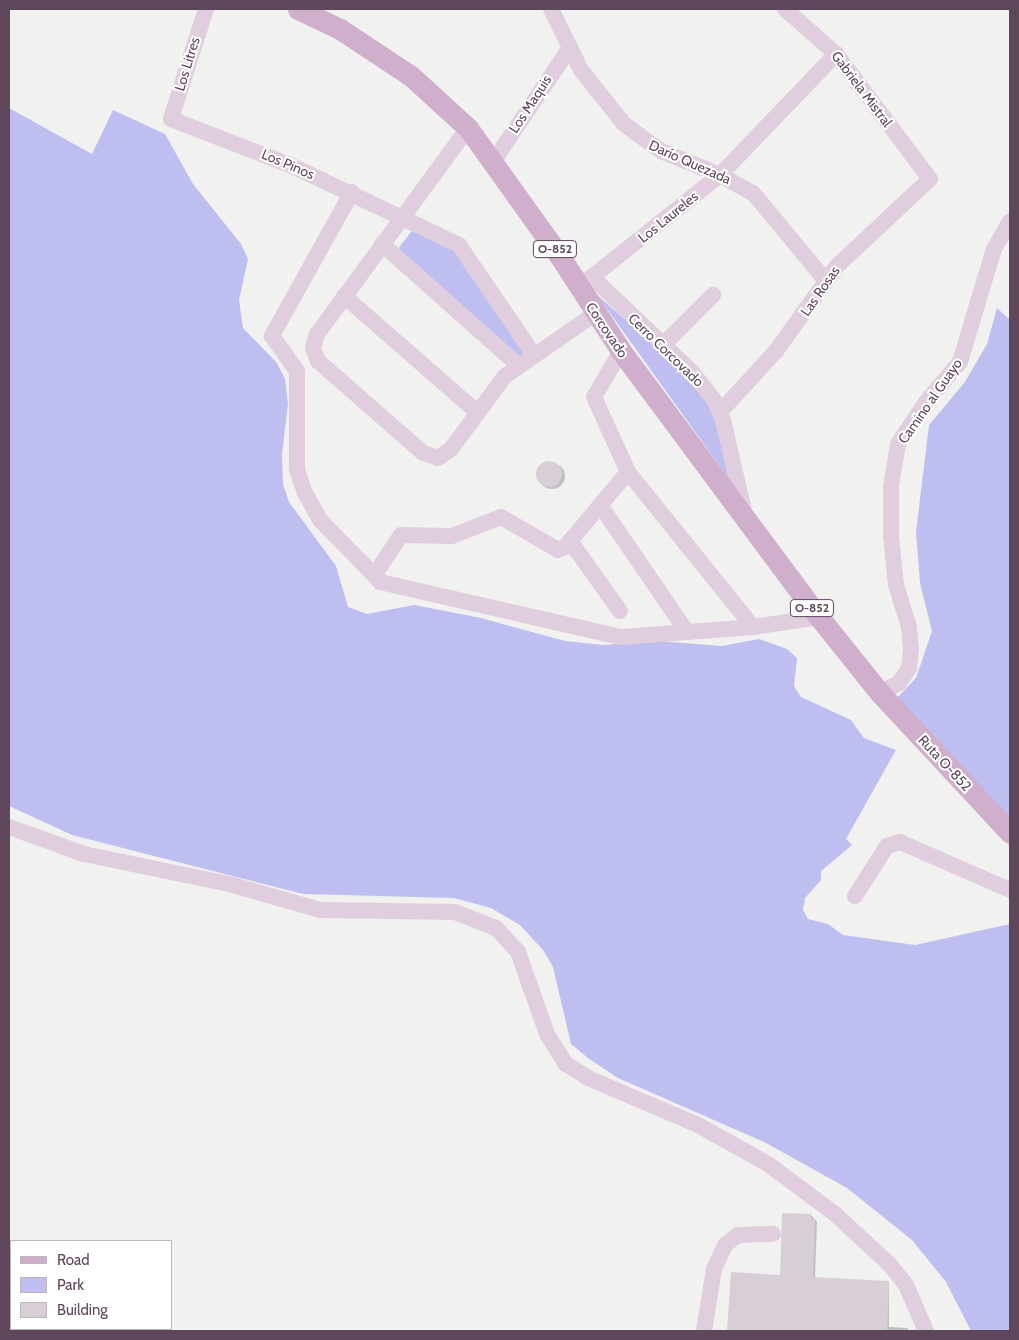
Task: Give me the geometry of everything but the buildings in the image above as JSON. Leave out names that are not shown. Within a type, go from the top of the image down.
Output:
[{"type":"main road","name":"Corcovado","points":[[298,9],[340,29],[411,76],[468,128],[585,281],[596,313],[621,351],[746,519],[880,693]]},
{"type":"main road","name":"Ruta O-852","points":[[880,693],[1010,833]]},
{"type":"street","name":"Los Litres","points":[[171,119],[189,53],[206,9]]},
{"type":"street","name":"Darío Quezada","points":[[551,9],[585,76],[633,132],[661,151],[720,175],[758,198],[826,281]]},
{"type":"street","name":"Gabriela Mistral","points":[[784,9],[836,54],[930,179]]},
{"type":"street","name":"Los Maquis","points":[[493,162],[570,48]]},
{"type":"street","name":"Los Laureles","points":[[585,281],[720,175],[836,54]]},
{"type":"street","name":"Los Pinos","points":[[171,119],[250,148],[352,192],[459,245],[534,355]]},
{"type":"street","points":[[468,128],[344,296],[314,340],[314,352],[321,365],[430,457],[438,458],[448,452],[501,381],[518,365],[596,313]]},
{"type":"street","name":"Las Rosas","points":[[720,412],[776,350],[826,281],[847,256],[930,179]]},
{"type":"street","points":[[352,192],[274,331],[274,338],[297,371],[297,470],[305,493],[320,520],[380,582],[621,637],[753,627],[821,617]]},
{"type":"street","name":"Camino al Guayo","points":[[880,693],[899,683],[909,668],[911,650],[909,627],[896,585],[891,536],[891,486],[898,444],[926,402],[960,362],[994,248],[1010,221]]},
{"type":"street","points":[[382,244],[518,365]]},
{"type":"street","name":"Cerro Corcovado","points":[[585,281],[663,345],[700,380],[720,412],[746,519]]},
{"type":"street","points":[[663,345],[714,295]]},
{"type":"street","points":[[344,296],[477,412]]},
{"type":"street","points":[[621,351],[594,397],[628,472],[753,627]]},
{"type":"street","points":[[377,578],[377,571],[405,533],[452,536],[501,517],[555,550],[570,541],[628,472]]},
{"type":"street","points":[[600,505],[687,632]]},
{"type":"street","points":[[570,541],[620,611]]},
{"type":"street","points":[[9,826],[84,854],[228,884],[320,910],[455,912],[496,928],[518,952],[547,1034],[566,1064],[588,1078],[698,1125],[768,1164],[835,1214],[890,1265],[906,1285],[926,1331]]},
{"type":"street","points":[[854,896],[886,846],[900,842],[1010,890]]},
{"type":"street","points":[[704,1331],[714,1269],[725,1245],[738,1235],[773,1234]]},
{"type":"green space","points":[[9,108],[92,154],[113,110],[165,134],[193,184],[241,244],[248,259],[239,300],[243,328],[277,363],[285,379],[288,404],[282,454],[283,484],[289,502],[336,566],[348,607],[367,614],[414,605],[481,618],[565,641],[603,645],[658,641],[722,646],[759,639],[787,649],[797,658],[794,686],[801,697],[851,720],[864,738],[896,750],[846,839],[852,845],[821,871],[821,880],[805,898],[803,910],[808,919],[828,924],[843,935],[915,945],[1010,924],[1010,1331],[971,1331],[946,1282],[912,1240],[847,1188],[766,1143],[618,1078],[588,1058],[571,1044],[553,967],[543,950],[520,925],[491,908],[454,898],[303,894],[72,835],[9,806]]},
{"type":"green space","points":[[419,231],[460,250],[529,351],[521,358],[397,250],[411,232]]},
{"type":"green space","points":[[597,295],[688,374],[710,401],[734,486]]},
{"type":"green space","points":[[997,308],[1010,320],[1010,820],[896,699],[916,678],[932,631],[920,583],[916,532],[929,425],[965,382],[987,344]]}]
